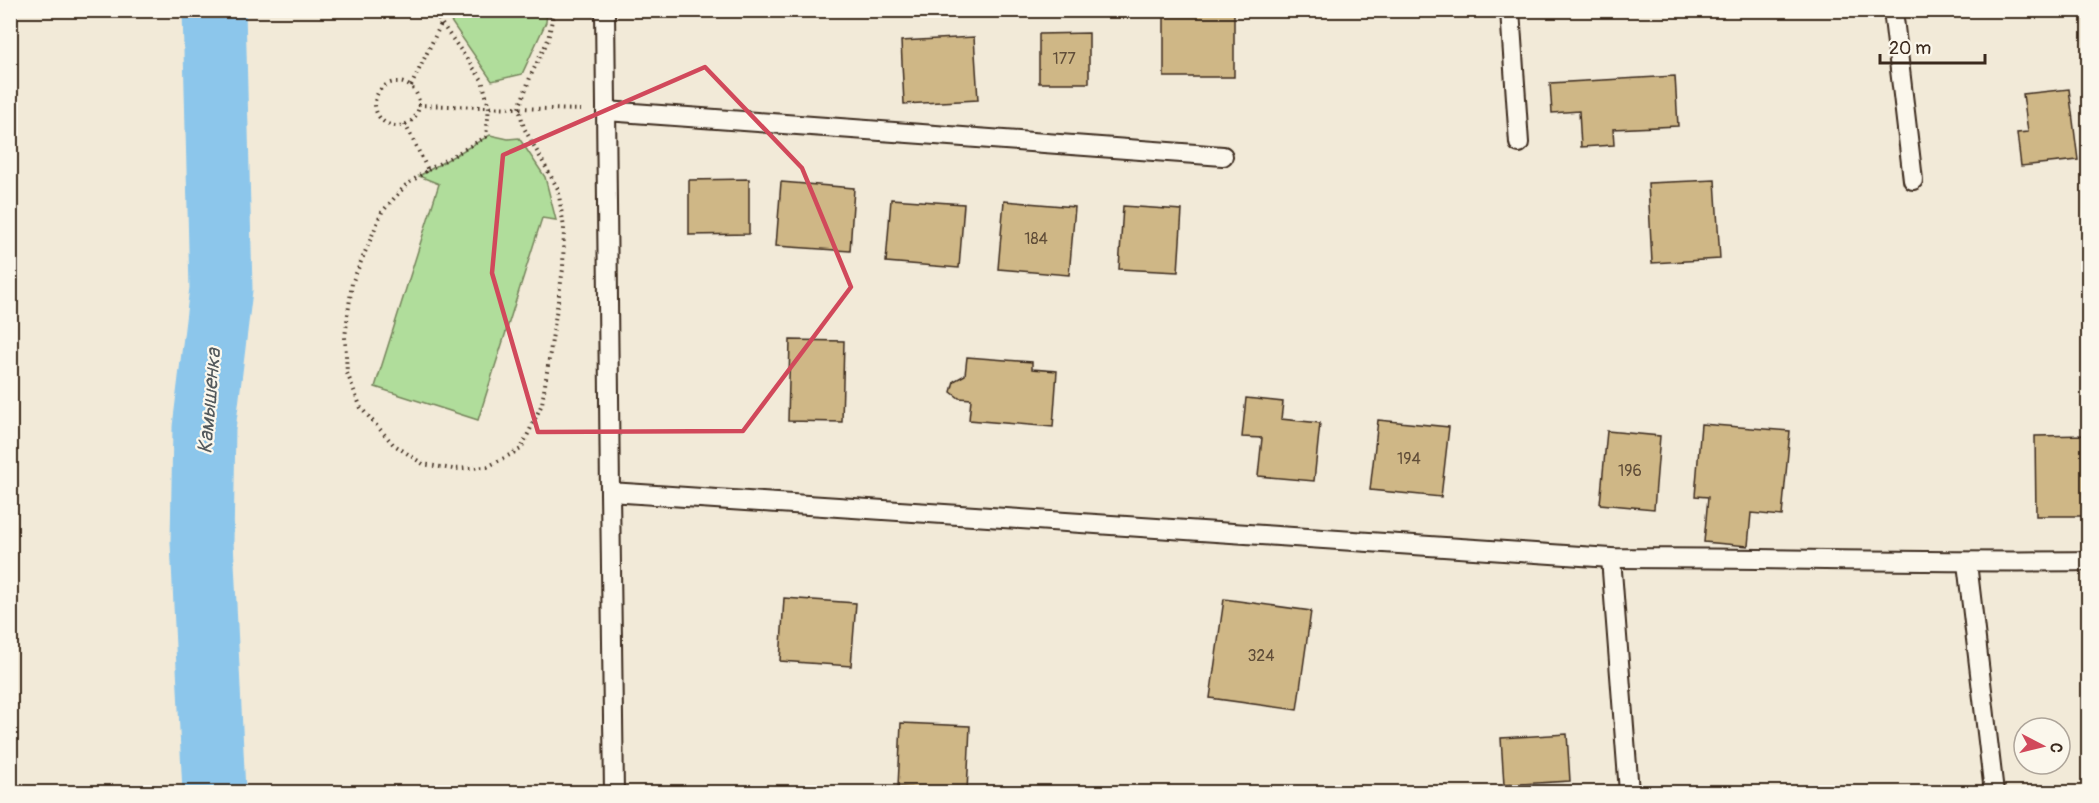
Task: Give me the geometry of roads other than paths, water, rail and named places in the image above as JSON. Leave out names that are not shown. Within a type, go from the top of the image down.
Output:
[{"type":"lane","points":[[605,10],[614,792]]},
{"type":"lane","points":[[1510,10],[1519,143]]},
{"type":"lane","points":[[1893,10],[1914,180]]},
{"type":"lane","points":[[606,111],[1224,156]]},
{"type":"lane","points":[[610,492],[1611,558],[1740,558],[1966,563],[2088,561]]},
{"type":"lane","points":[[1611,558],[1629,792]]},
{"type":"lane","points":[[1966,563],[1994,792]]},
{"type":"waterway","name":"Камышенка","points":[[214,10],[221,289],[204,428],[202,542],[214,792]]}]
